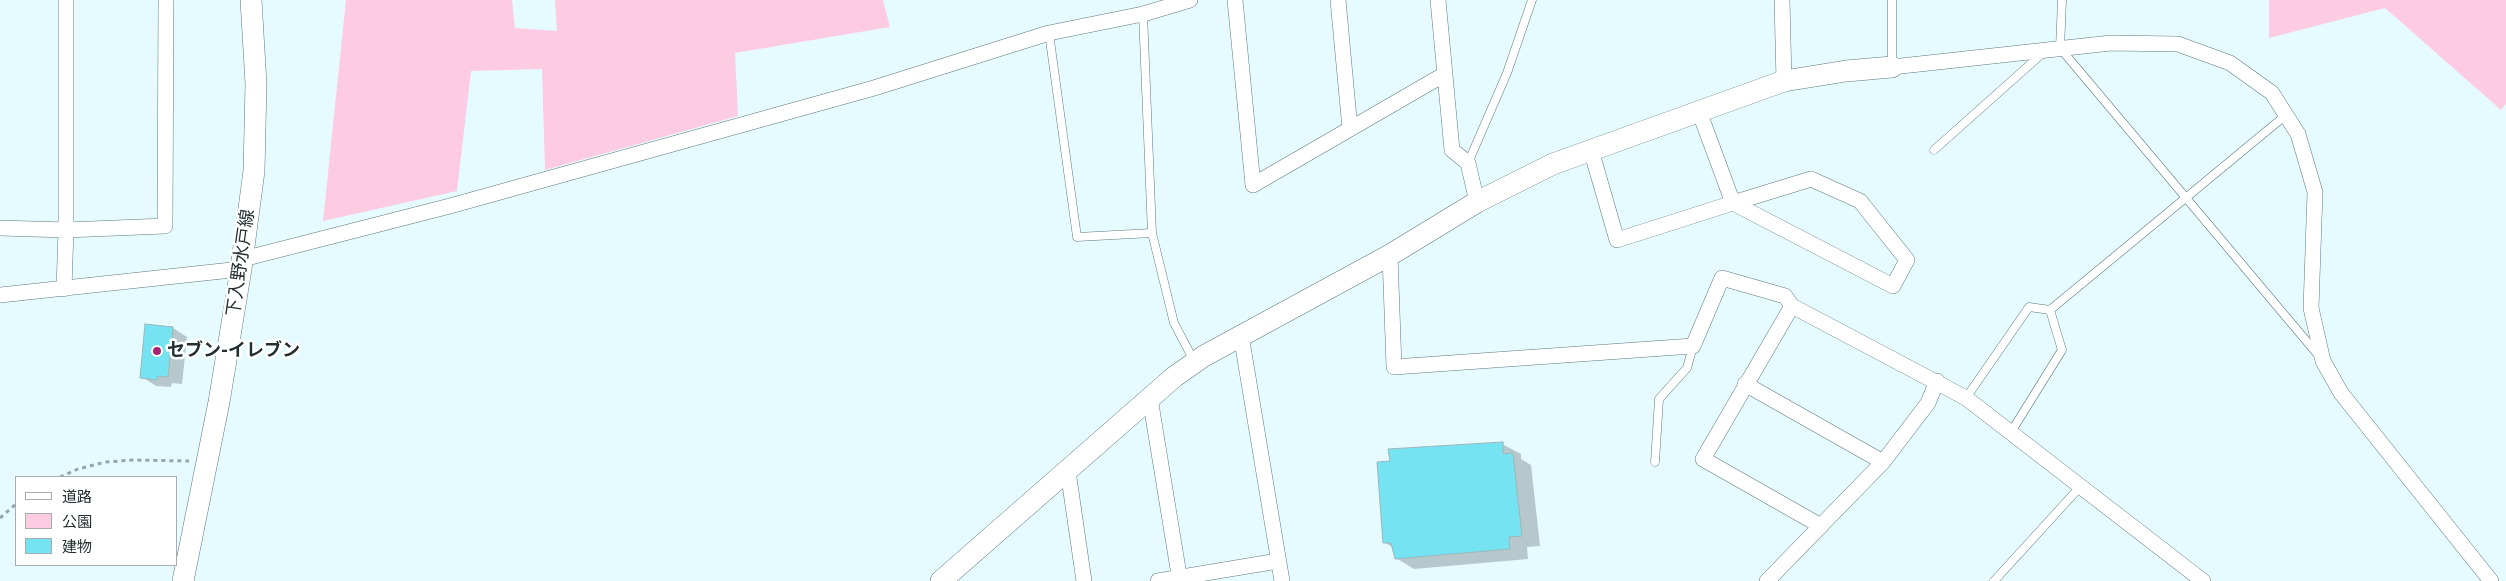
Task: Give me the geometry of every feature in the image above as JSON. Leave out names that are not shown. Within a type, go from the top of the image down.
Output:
[{"type":"street","points":[[64,290],[66,230],[66,0]]},
{"type":"street","points":[[0,228],[66,230],[165,226],[166,0]]},
{"type":"street","name":"下入野水戸線","points":[[183,581],[207,462],[242,264],[254,171],[256,84],[251,0]]},
{"type":"street","points":[[0,295],[64,290],[242,264],[874,88],[1049,33],[1143,14],[1190,0]]},
{"type":"street","points":[[1234,0],[1254,186],[1445,74]]},
{"type":"street","points":[[1338,0],[1350,129]]},
{"type":"street","points":[[1438,0],[1452,150],[1468,163],[1477,202]]},
{"type":"street","points":[[1782,0],[1784,81]]},
{"type":"street","points":[[941,581],[1174,377],[1195,362],[1241,335],[1390,255],[1477,202],[1553,164],[1784,81],[1837,72],[2112,43],[2178,44],[2230,63],[2272,93],[2298,134],[2315,192],[2311,308],[2323,361],[2341,393],[2491,581]]},
{"type":"street","points":[[1590,150],[1617,240],[1733,203],[1811,179],[1860,201],[1907,260],[1894,286],[1733,203],[1700,111]]},
{"type":"street","points":[[1390,255],[1394,368],[1693,346],[1722,278],[1785,296],[1792,306],[1966,398],[2203,581]]},
{"type":"street","points":[[1792,306],[1703,459],[1821,526]]},
{"type":"street","points":[[1241,335],[1282,581]]},
{"type":"street","points":[[1767,581],[1883,462],[1928,403],[1937,381]]},
{"type":"street","points":[[1745,384],[1883,462]]},
{"type":"street","points":[[1150,398],[1180,580]]},
{"type":"street","points":[[1068,471],[1084,581]]},
{"type":"street","points":[[1158,581],[1180,580],[1278,560]]},
{"type":"lane","points":[[1468,163],[1507,73],[1532,0]]},
{"type":"lane","points":[[1892,0],[1892,67]]},
{"type":"lane","points":[[1934,150],[2054,49],[2062,0]]},
{"type":"lane","points":[[1143,14],[1152,233],[1174,323],[1195,362]]},
{"type":"lane","points":[[1049,33],[1077,237],[1152,233]]},
{"type":"lane","points":[[2054,49],[2186,198],[2323,361]]},
{"type":"lane","points":[[1966,398],[2029,307],[2050,310],[2286,115]]},
{"type":"lane","points":[[2010,432],[2062,350],[2050,310]]},
{"type":"lane","points":[[1655,462],[1659,399],[1687,368],[1693,346]]},
{"type":"lane","points":[[1994,581],[2080,487]]},
{"type":"path","points":[[62,476],[78,469],[106,462],[132,460],[207,462]]},
{"type":"path","points":[[0,518],[15,505]]},
{"type":"green space","points":[[346,0],[512,0],[515,28],[557,31],[555,0],[883,0],[890,27],[735,53],[738,116],[545,170],[542,69],[471,71],[457,191],[323,221]]},
{"type":"green space","points":[[2269,0],[2506,0],[2506,104],[2501,110],[2385,8],[2269,38]]},
{"type":"building","name":"セブン-イレブン","points":[[145,324],[173,327],[168,377],[158,376],[157,380],[140,378]]},
{"type":"building","points":[[1503,442],[1503,454],[1513,453],[1522,536],[1509,537],[1510,549],[1395,559],[1391,543],[1383,543],[1377,462],[1390,461],[1388,449]]},
{"type":"place","name":"セブン-イレブン","points":[[157,351]]}]
